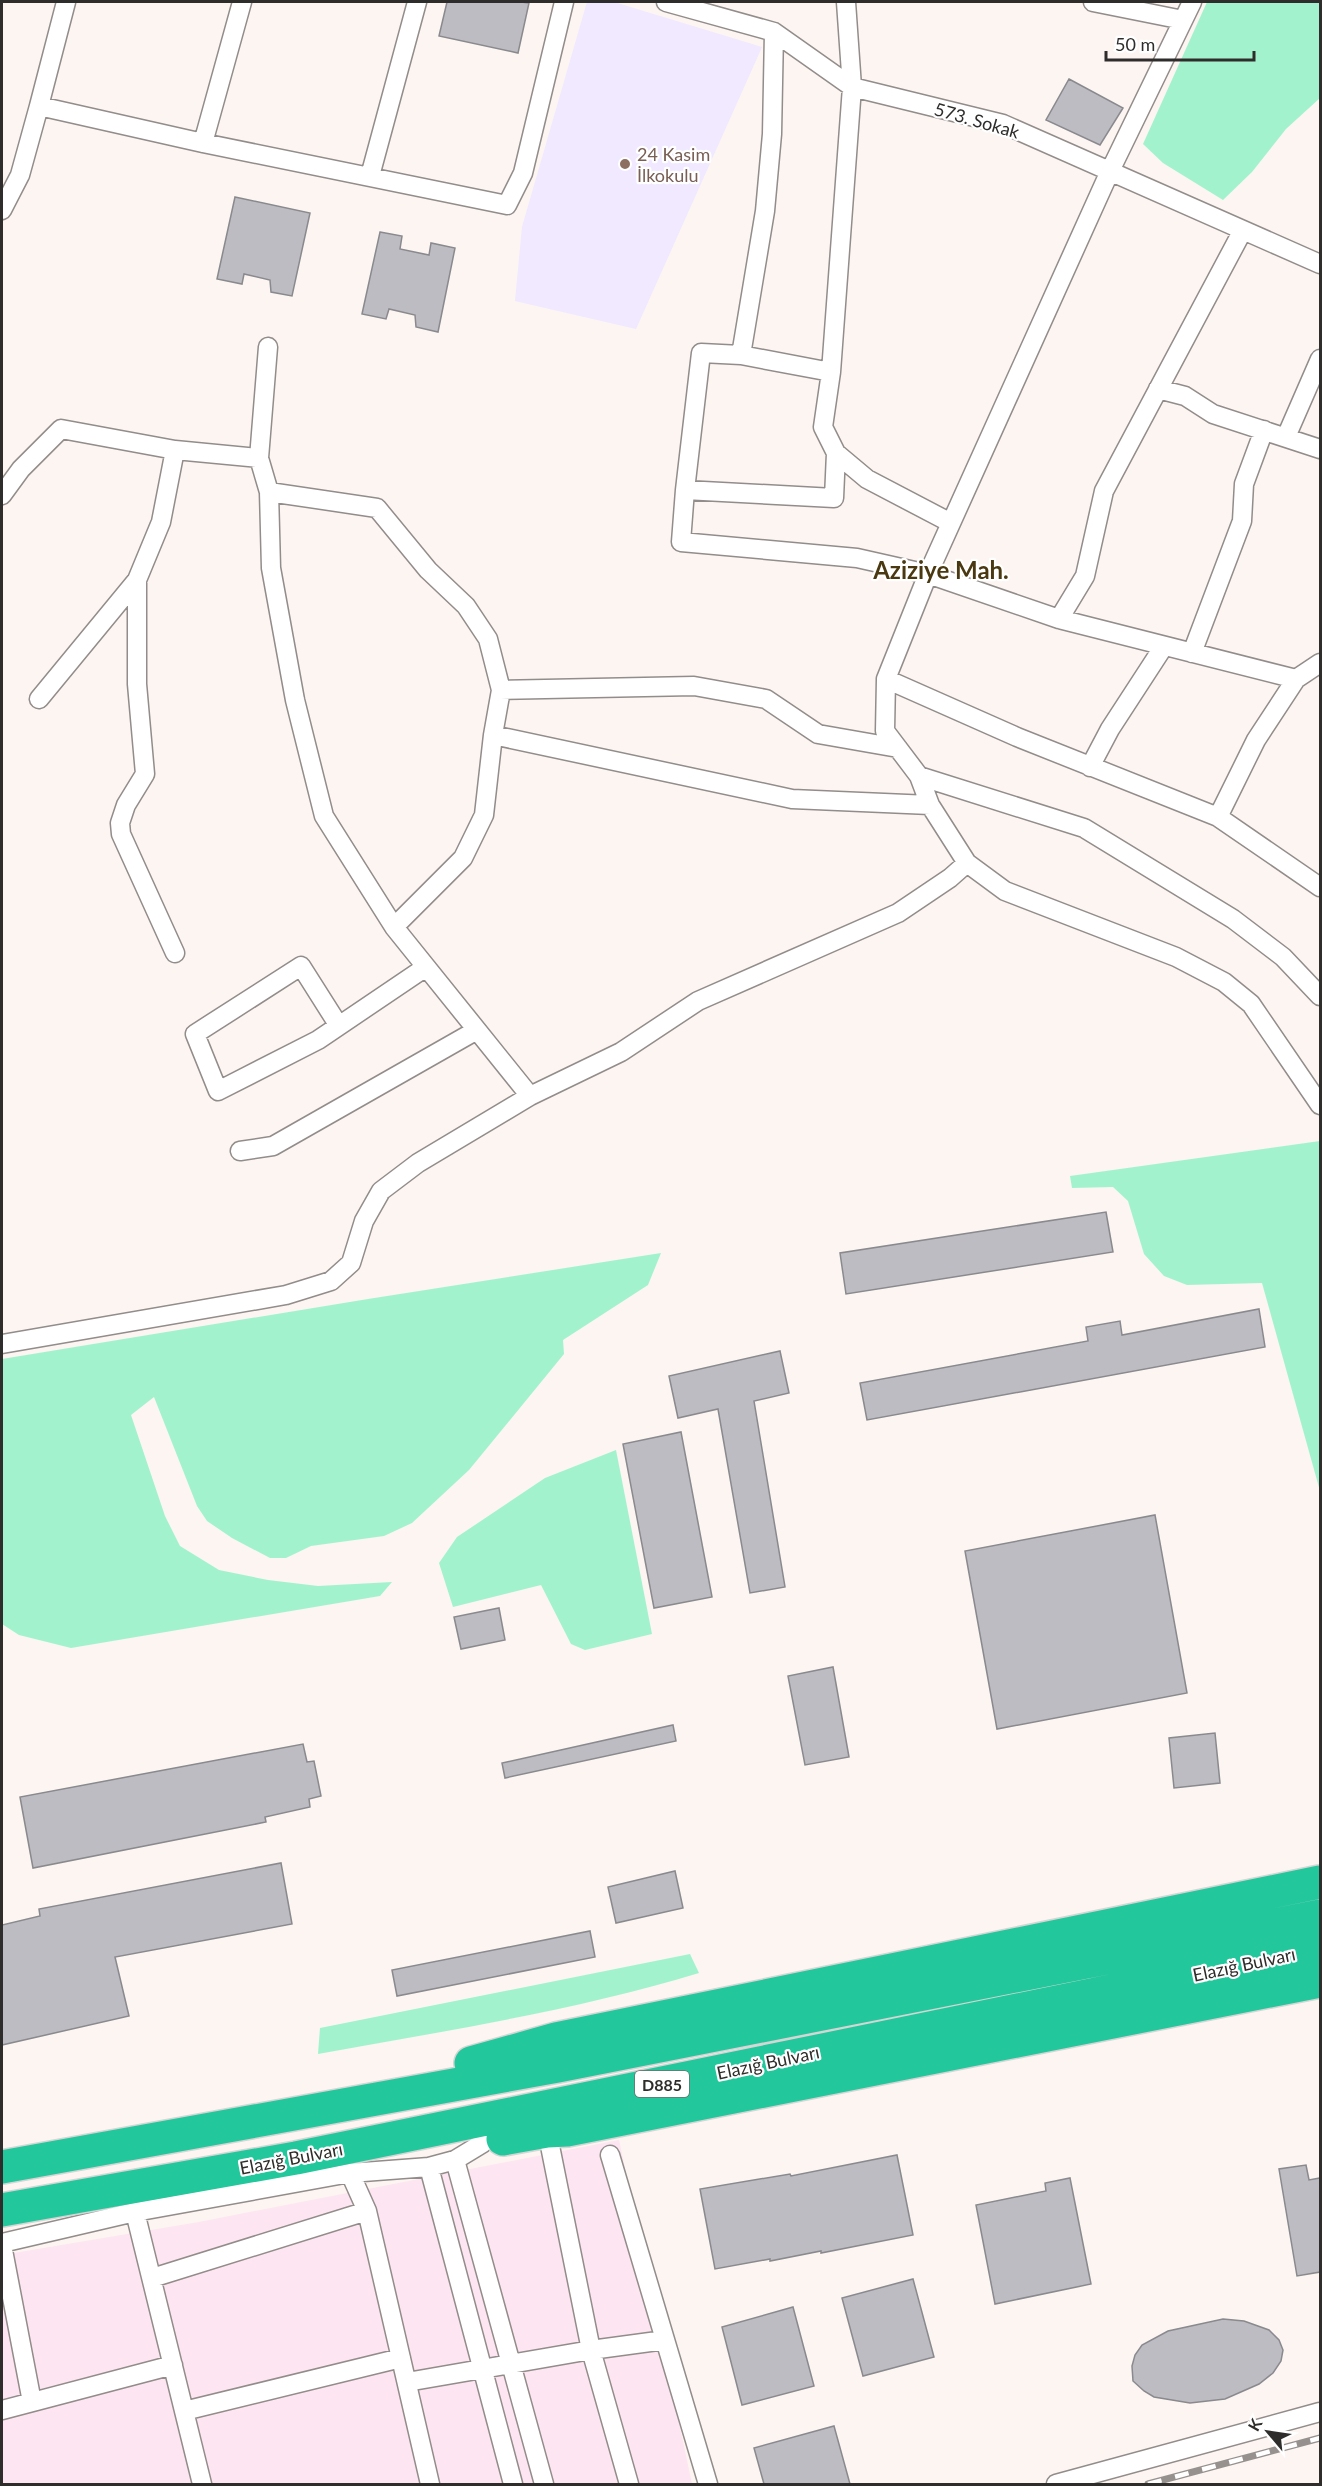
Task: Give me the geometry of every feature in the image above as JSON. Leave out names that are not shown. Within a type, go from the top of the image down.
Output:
[{"type":"highway","points":[[278,2117],[556,2039],[1320,1882]]},
{"type":"highway","name":"Elazığ Bulvarı","points":[[2,2167],[570,2064],[1320,1916]]},
{"type":"highway","name":"Elazığ Bulvarı","points":[[2,2210],[296,2158],[1320,1948]]},
{"type":"highway","points":[[296,2158],[483,2143],[547,2131],[567,2130],[1320,1981]]},
{"type":"street","points":[[2,210],[20,175],[66,2]]},
{"type":"street","points":[[203,143],[242,2]]},
{"type":"street","points":[[370,176],[417,2]]},
{"type":"street","points":[[39,106],[203,143],[507,205],[523,173],[564,2]]},
{"type":"street","name":"573. Sokak","points":[[666,2],[774,32],[852,87],[1003,124],[1320,264]]},
{"type":"street","points":[[846,2],[852,87],[831,372],[823,427],[836,453],[867,479],[951,524]]},
{"type":"street","points":[[1093,2],[1183,20]]},
{"type":"street","points":[[1192,2],[1110,171],[928,574],[886,679],[885,731],[919,776],[930,805],[967,863],[1005,891],[1176,957],[1224,982],[1251,1004],[1320,1105]]},
{"type":"street","points":[[741,355],[765,211],[772,134],[774,32]]},
{"type":"street","points":[[1059,619],[1085,576],[1104,490],[1242,230]]},
{"type":"street","points":[[268,346],[259,458],[269,492],[271,568],[295,700],[324,816],[394,927],[530,1096]]},
{"type":"street","points":[[831,372],[741,355],[701,353],[681,542],[857,558],[928,574],[1059,619],[1296,679]]},
{"type":"street","points":[[1286,437],[1320,359]]},
{"type":"street","points":[[1158,389],[1185,396],[1213,414],[1320,448]]},
{"type":"street","points":[[2,495],[21,469],[61,429],[175,450],[259,458]]},
{"type":"street","points":[[1192,653],[1242,520],[1244,484],[1264,430]]},
{"type":"street","points":[[39,699],[137,580],[161,522],[175,450]]},
{"type":"street","points":[[685,490],[834,498],[836,453]]},
{"type":"street","points":[[269,492],[377,508],[428,570],[466,606],[488,639],[501,690],[483,815],[463,858],[394,927]]},
{"type":"street","points":[[137,580],[136,684],[146,774],[126,805],[120,824],[121,834],[175,952]]},
{"type":"street","points":[[1090,767],[1110,729],[1164,646]]},
{"type":"street","points":[[1218,817],[1256,740],[1296,679],[1320,663]]},
{"type":"street","points":[[886,679],[1017,737],[1218,817],[1320,887]]},
{"type":"street","points":[[501,690],[694,686],[766,699],[818,734],[898,748]]},
{"type":"street","points":[[493,735],[792,799],[930,805]]},
{"type":"street","points":[[919,776],[1084,828],[1233,920],[1283,957],[1320,996]]},
{"type":"street","points":[[2,1344],[286,1295],[331,1281],[351,1263],[364,1221],[381,1191],[418,1163],[530,1096],[621,1052],[698,1001],[898,913],[950,878],[967,863]]},
{"type":"street","points":[[339,1026],[301,966],[195,1034],[218,1091],[318,1040],[339,1026],[426,967]]},
{"type":"street","points":[[240,1151],[273,1146],[477,1030]]},
{"type":"street","points":[[547,2131],[591,2350],[629,2484]]},
{"type":"street","points":[[32,2402],[2,2244],[135,2212],[350,2173],[429,2167],[455,2160],[483,2143]]},
{"type":"street","points":[[610,2155],[708,2484]]},
{"type":"street","points":[[455,2160],[544,2484]]},
{"type":"street","points":[[429,2167],[513,2484]]},
{"type":"street","points":[[350,2173],[367,2211],[430,2484]]},
{"type":"street","points":[[152,2278],[367,2211]]},
{"type":"street","points":[[135,2212],[202,2484]]},
{"type":"street","points":[[406,2382],[591,2350],[665,2340]]},
{"type":"street","points":[[184,2411],[401,2358]]},
{"type":"street","points":[[2,2410],[173,2365]]},
{"type":"street","points":[[1056,2484],[1320,2412]]},
{"type":"shaded area","name":"24 Kasim İlkokulu","points":[[587,2],[614,2],[762,47],[636,329],[515,301],[522,227]]},
{"type":"shaded area","points":[[619,2140],[692,2484],[2,2484],[2,2255],[199,2222]]},
{"type":"green space","points":[[1207,2],[1320,2],[1320,98],[1286,129],[1252,172],[1223,200],[1163,163],[1143,144]]},
{"type":"green space","points":[[1320,1141],[1320,1491],[1262,1283],[1187,1285],[1164,1276],[1144,1254],[1128,1201],[1113,1187],[1072,1188],[1070,1176]]},
{"type":"green space","points":[[661,1253],[648,1285],[563,1340],[564,1354],[469,1470],[412,1523],[384,1536],[311,1546],[286,1558],[270,1558],[232,1538],[207,1521],[197,1506],[154,1397],[131,1415],[165,1516],[180,1546],[219,1570],[268,1580],[318,1586],[392,1582],[380,1596],[71,1648],[19,1635],[2,1624],[2,1359]]},
{"type":"green space","points":[[616,1450],[652,1634],[585,1650],[571,1644],[541,1585],[453,1607],[439,1563],[457,1537],[545,1478]]},
{"type":"green space","points":[[690,1954],[699,1973],[652,1986],[509,2019],[318,2054],[320,2028]]},
{"type":"building","points":[[447,2],[529,3],[518,53],[439,36]]},
{"type":"building","points":[[1069,79],[1123,108],[1100,145],[1046,120]]},
{"type":"building","points":[[235,197],[310,213],[292,296],[271,292],[270,280],[244,274],[242,284],[217,279]]},
{"type":"building","points":[[380,232],[402,236],[400,249],[429,255],[431,243],[455,248],[438,332],[416,327],[415,315],[389,309],[386,319],[362,314]]},
{"type":"building","points":[[1106,1212],[1113,1252],[846,1294],[840,1253]]},
{"type":"building","points":[[1259,1309],[1265,1347],[867,1420],[860,1383],[1088,1341],[1086,1327],[1120,1321],[1122,1335]]},
{"type":"building","points":[[780,1351],[789,1393],[754,1401],[785,1587],[750,1593],[718,1409],[678,1418],[669,1376]]},
{"type":"building","points":[[681,1432],[712,1597],[654,1608],[623,1444]]},
{"type":"building","points":[[1155,1515],[1187,1693],[997,1729],[965,1551]]},
{"type":"building","points":[[499,1608],[505,1640],[461,1649],[454,1617]]},
{"type":"building","points":[[833,1667],[849,1757],[805,1765],[788,1676]]},
{"type":"building","points":[[673,1725],[676,1741],[505,1778],[502,1763]]},
{"type":"building","points":[[1215,1733],[1220,1783],[1174,1788],[1169,1738]]},
{"type":"building","points":[[303,1744],[307,1762],[314,1761],[321,1796],[309,1799],[310,1807],[265,1817],[266,1822],[33,1868],[20,1797]]},
{"type":"building","points":[[281,1863],[292,1924],[115,1957],[129,2016],[2,2045],[2,1925],[40,1916],[39,1909]]},
{"type":"building","points":[[675,1871],[683,1908],[616,1923],[608,1887]]},
{"type":"building","points":[[590,1931],[595,1957],[397,1996],[392,1970]]},
{"type":"building","points":[[897,2155],[913,2235],[821,2253],[821,2251],[715,2269],[700,2189],[790,2174],[791,2176]]},
{"type":"building","points":[[1306,2165],[1309,2180],[1320,2178],[1320,2272],[1297,2276],[1279,2169]]},
{"type":"building","points":[[1070,2178],[1091,2284],[995,2304],[976,2205],[1046,2191],[1045,2183]]},
{"type":"building","points":[[913,2279],[934,2357],[863,2376],[842,2298]]},
{"type":"building","points":[[793,2307],[814,2386],[742,2405],[722,2327]]},
{"type":"building","points":[[1223,2319],[1244,2321],[1269,2330],[1279,2340],[1283,2350],[1281,2361],[1273,2373],[1259,2384],[1225,2399],[1190,2403],[1154,2397],[1133,2381],[1132,2366],[1135,2355],[1142,2345],[1168,2331]]},
{"type":"building","points":[[834,2426],[850,2484],[764,2484],[754,2448]]},
{"type":"railway","points":[[1148,2484],[1320,2438]]},
{"type":"place","name":"24 Kasim İlkokulu","points":[[625,164]]},
{"type":"district","name":"Aziziye Mah.","points":[[941,569]]}]
